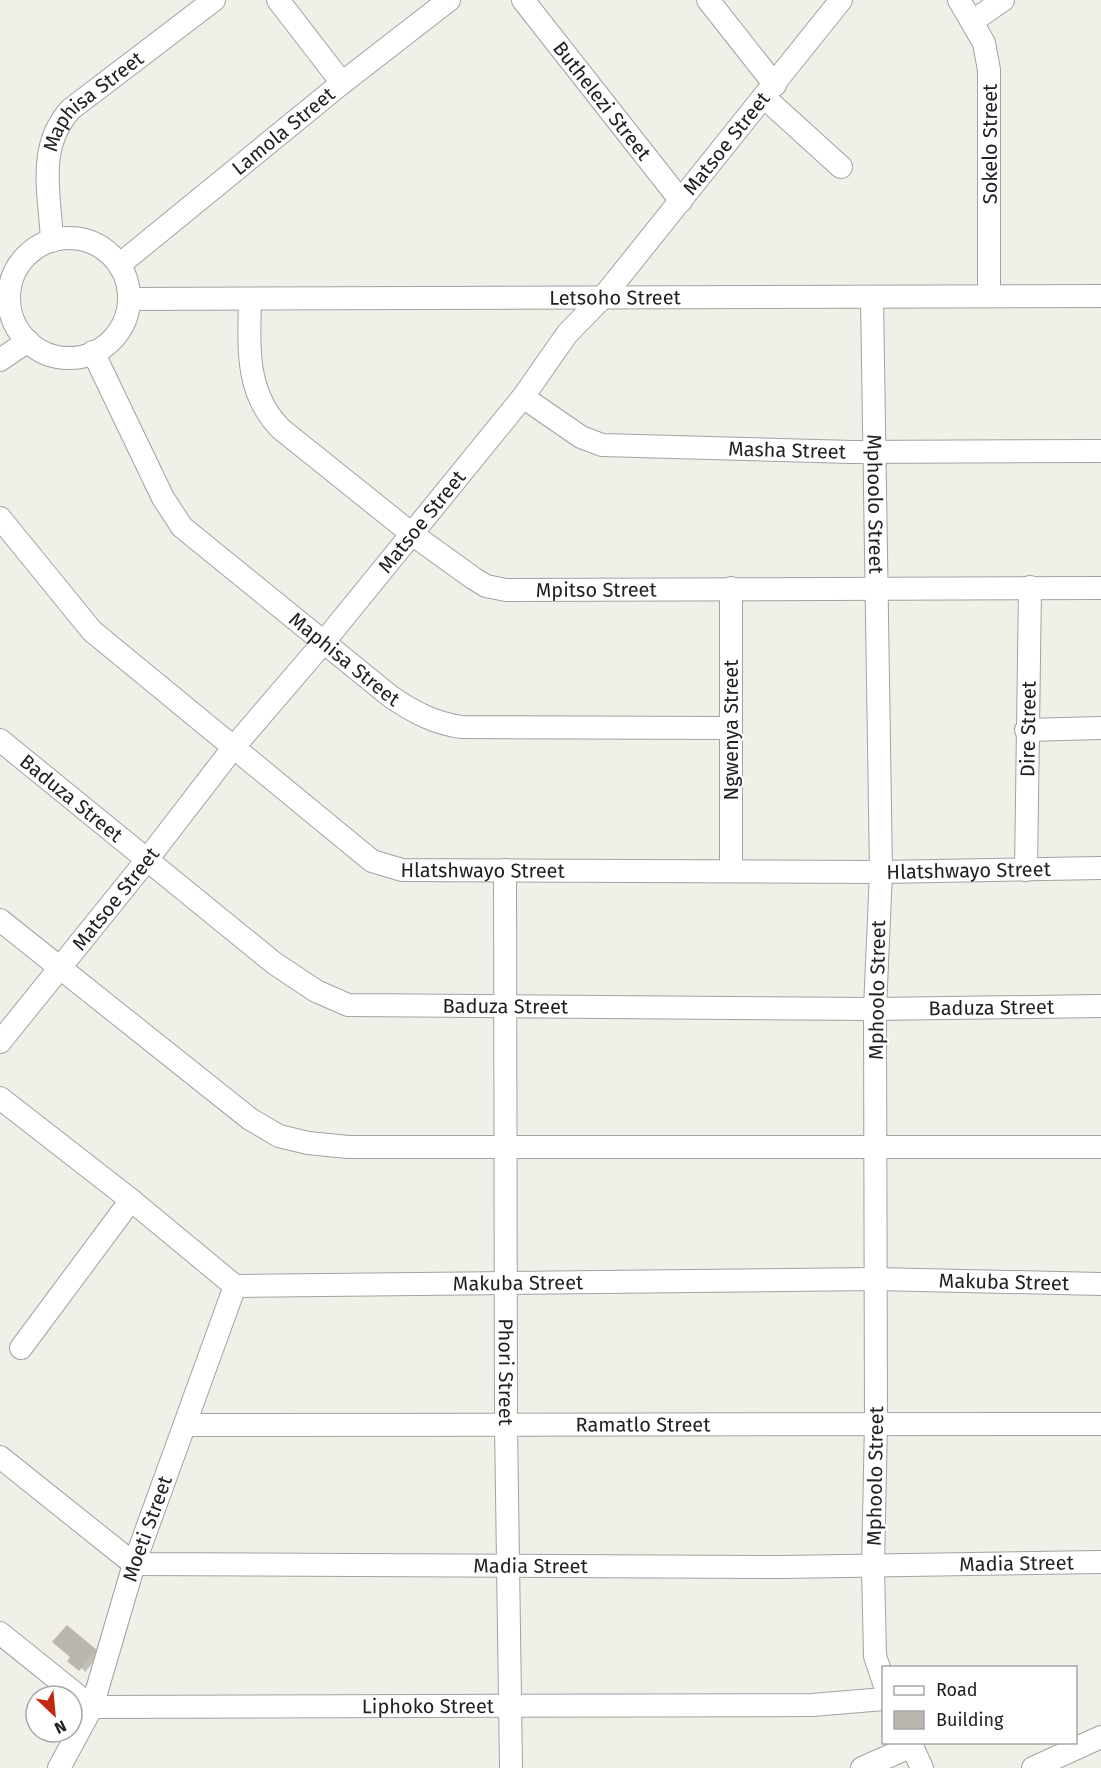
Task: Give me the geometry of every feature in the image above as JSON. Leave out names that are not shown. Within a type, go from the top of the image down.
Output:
[{"type":"street","name":"Maphisa Street","points":[[52,241],[48,154],[51,138],[61,120],[71,109],[214,0]]},
{"type":"street","points":[[278,0],[342,83]]},
{"type":"street","name":"Lamola Street","points":[[119,265],[342,83],[449,0]]},
{"type":"street","name":"Buthelezi Street","points":[[523,0],[681,201]]},
{"type":"street","points":[[708,0],[770,91],[841,167]]},
{"type":"street","name":"Matsoe Street","points":[[0,1042],[146,861],[233,748],[323,643],[522,397],[567,334],[604,296],[841,0]]},
{"type":"street","name":"Sokelo Street","points":[[959,0],[984,43],[989,70],[989,296]]},
{"type":"street","points":[[973,21],[1003,0]]},
{"type":"street","points":[[66,238],[85,240],[106,251],[119,265],[127,284],[129,299],[127,313],[119,331],[109,342],[93,352],[75,357],[56,356],[28,341],[15,324],[5,303],[20,265],[34,250],[52,241],[66,238]]},
{"type":"street","name":"Letsoho Street","points":[[129,299],[1101,296]]},
{"type":"street","points":[[546,297],[562,314],[567,334]]},
{"type":"street","name":"Mphoolo Street","points":[[872,297],[881,872],[875,1009],[876,1422],[873,1567],[875,1656],[882,1677]]},
{"type":"street","name":"Mpitso Street","points":[[250,300],[250,371],[259,397],[270,417],[412,534],[486,586],[506,590],[1101,588]]},
{"type":"street","points":[[0,360],[28,341]]},
{"type":"street","name":"Maphisa Street","points":[[93,352],[163,498],[176,520],[188,533],[323,643],[413,712],[439,724],[462,728],[731,728]]},
{"type":"street","name":"Masha Street","points":[[522,397],[581,437],[602,445],[873,452],[1101,451]]},
{"type":"street","name":"Hlatshwayo Street","points":[[0,518],[92,631],[372,861],[402,870],[881,872],[1101,868]]},
{"type":"street","name":"Dire Street","points":[[1026,870],[1026,730],[1030,587]]},
{"type":"street","name":"Ngwenya Street","points":[[730,871],[731,588]]},
{"type":"street","points":[[1026,730],[1101,728]]},
{"type":"street","name":"Baduza Street","points":[[0,740],[274,963],[316,991],[348,1005],[875,1009],[1101,1006]]},
{"type":"street","name":"Phori Street","points":[[505,870],[506,1424],[510,1567],[511,1768]]},
{"type":"street","points":[[0,920],[250,1119],[279,1136],[308,1143],[348,1147],[506,1148],[1101,1147]]},
{"type":"street","points":[[0,1098],[131,1200],[235,1287]]},
{"type":"street","points":[[21,1348],[131,1200]]},
{"type":"street","name":"Makuba Street","points":[[235,1287],[876,1279],[1101,1284]]},
{"type":"street","name":"Moeti Street","points":[[59,1768],[92,1707],[134,1564],[235,1287]]},
{"type":"street","name":"Ramatlo Street","points":[[185,1425],[876,1422],[1101,1424]]},
{"type":"street","points":[[0,1457],[134,1564]]},
{"type":"street","name":"Madia Street","points":[[134,1564],[873,1567],[1101,1562]]},
{"type":"street","points":[[0,1634],[92,1707]]},
{"type":"street","name":"Liphoko Street","points":[[92,1707],[812,1705],[882,1699]]},
{"type":"street","points":[[1033,1768],[1101,1737]]},
{"type":"street","points":[[862,1768],[911,1744],[922,1768]]},
{"type":"building","points":[[67,1626],[96,1650],[79,1670],[68,1661],[71,1657],[53,1642]]}]
